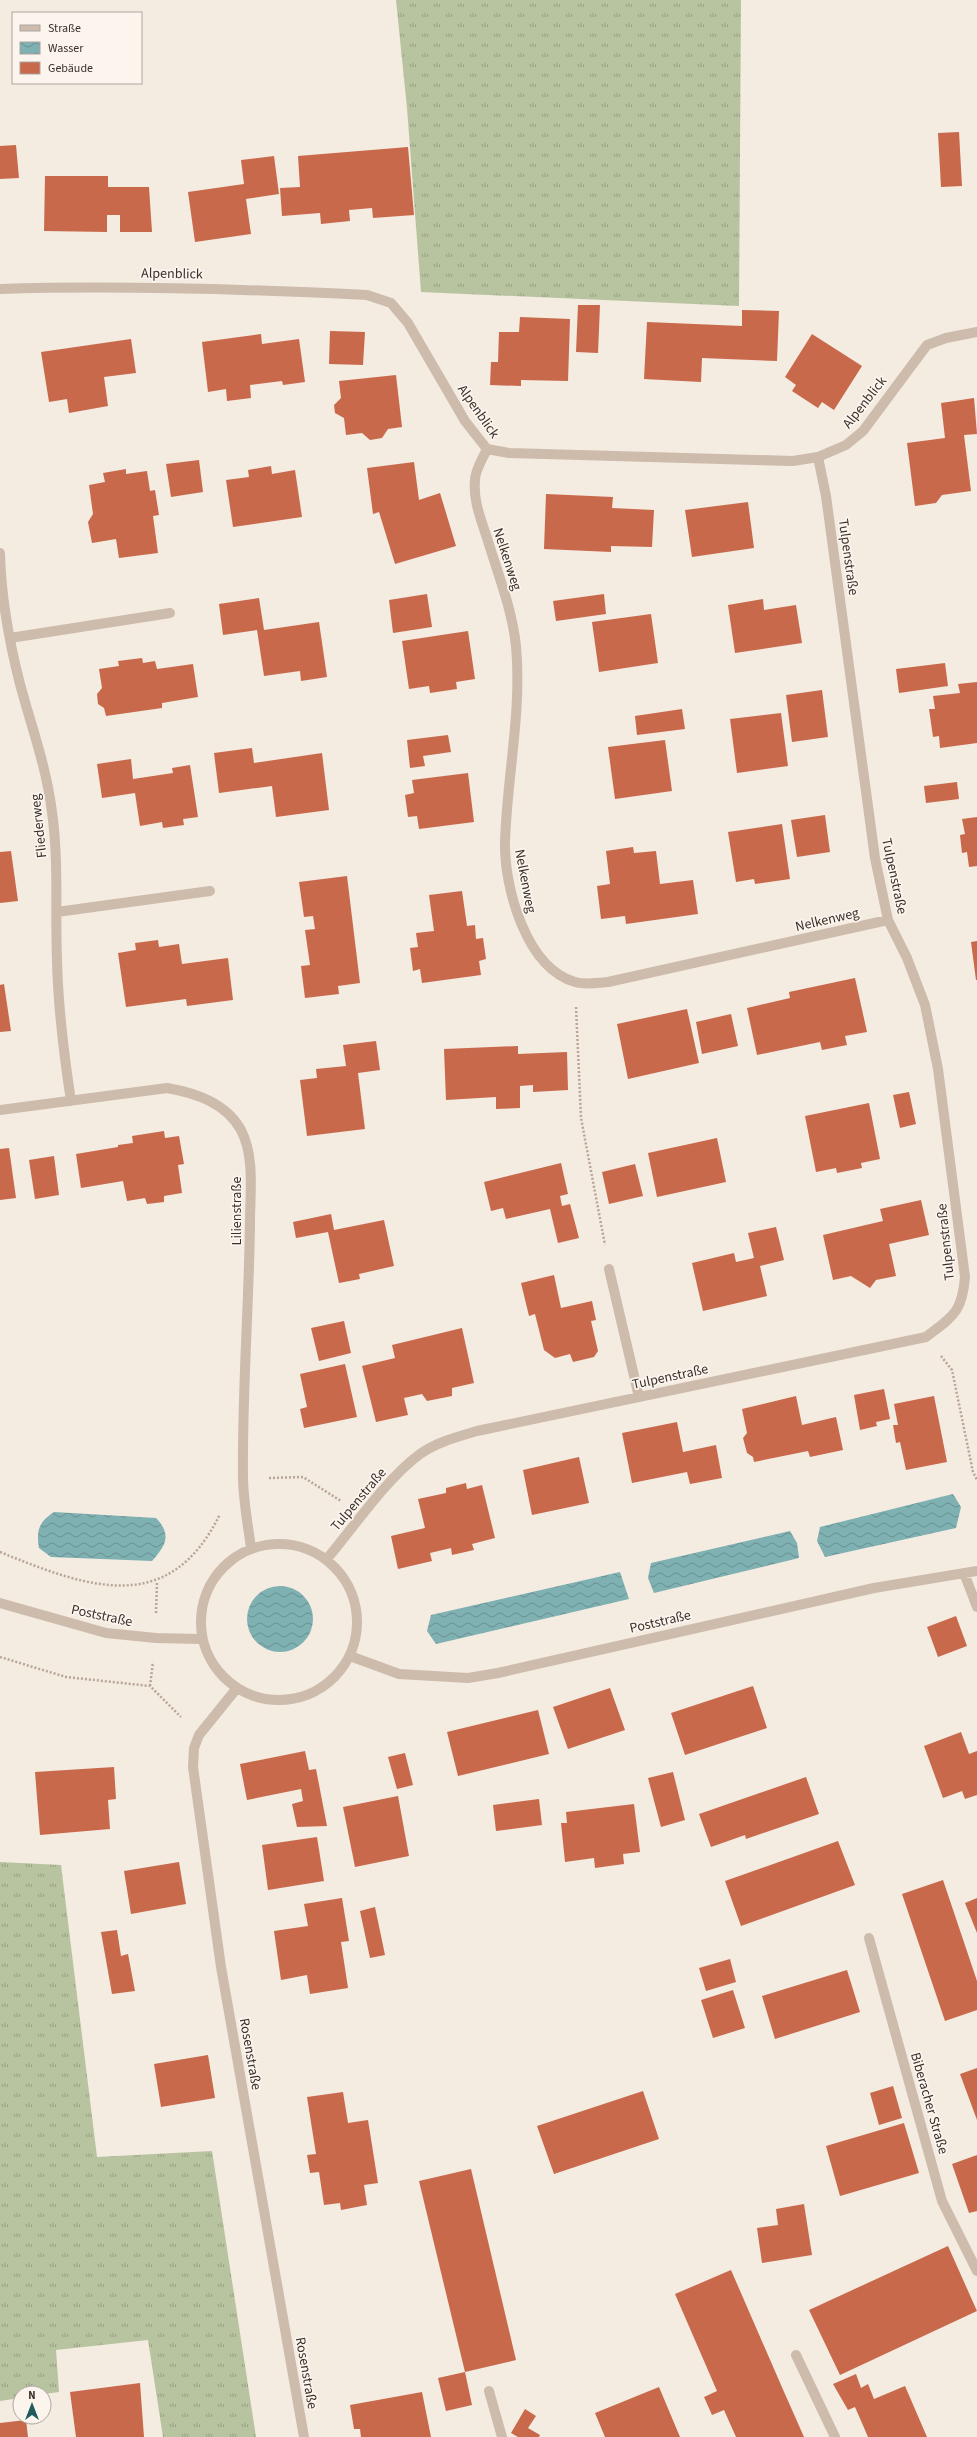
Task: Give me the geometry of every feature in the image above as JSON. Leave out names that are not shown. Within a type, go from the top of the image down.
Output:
[{"type":"street","name":"Alpenblick","points":[[0,289],[84,286],[220,288],[367,295],[391,303],[408,322],[465,421],[486,449],[509,453],[793,461],[818,457],[846,445],[863,431],[927,345],[946,338],[977,332]]},
{"type":"street","name":"Nelkenweg","points":[[486,449],[474,478],[474,499],[510,611],[518,674],[518,714],[505,843],[509,879],[516,913],[530,944],[555,971],[575,982],[590,984],[608,982],[888,920]]},
{"type":"street","name":"Tulpenstraße","points":[[326,1560],[401,1470],[421,1454],[448,1440],[477,1431],[926,1337],[955,1315],[963,1297],[964,1277],[938,1069],[925,1005],[907,958],[888,920],[875,858],[826,496],[818,457]]},
{"type":"street","name":"Fliederweg","points":[[0,553],[1,585],[10,638],[20,684],[40,746],[47,780],[57,868],[57,961],[61,1022],[71,1101]]},
{"type":"street","points":[[10,638],[170,613]]},
{"type":"street","points":[[57,912],[210,891]]},
{"type":"street","name":"Lilienstraße","points":[[0,1110],[167,1088],[190,1092],[212,1101],[228,1114],[240,1130],[246,1145],[250,1168],[250,1269],[243,1478],[251,1548]]},
{"type":"street","points":[[609,1269],[639,1397]]},
{"type":"street","points":[[272,1544],[292,1545],[312,1551],[326,1560],[343,1577],[353,1595],[357,1616],[357,1629],[350,1656],[339,1673],[324,1687],[306,1696],[286,1701],[265,1700],[246,1694],[228,1683],[214,1668],[201,1639],[201,1609],[207,1590],[218,1572],[233,1558],[251,1548],[272,1544]]},
{"type":"street","name":"Poststraße","points":[[350,1656],[399,1674],[468,1678],[498,1674],[874,1588],[977,1571]]},
{"type":"street","points":[[964,1573],[977,1607]]},
{"type":"street","name":"Poststraße","points":[[0,1603],[106,1633],[156,1638],[201,1639]]},
{"type":"street","name":"Rosenstraße","points":[[237,1688],[199,1735],[194,1748],[193,1767],[222,1967],[304,2437]]},
{"type":"street","name":"Biberacher Straße","points":[[869,1938],[942,2201],[977,2271]]},
{"type":"street","points":[[796,2355],[835,2437]]},
{"type":"street","points":[[489,2391],[502,2437]]},
{"type":"path","points":[[575,982],[581,1118],[609,1269]]},
{"type":"path","points":[[926,1337],[952,1370],[973,1472],[977,1480]]},
{"type":"path","points":[[243,1478],[303,1477],[363,1515]]},
{"type":"path","points":[[0,1552],[50,1572],[92,1583],[121,1586],[157,1582],[178,1569],[198,1551],[212,1531],[223,1508]]},
{"type":"path","points":[[0,1657],[66,1677],[150,1686],[199,1735]]},
{"type":"green space","points":[[396,0],[741,0],[739,306],[421,292],[407,108]]},
{"type":"green space","points":[[0,1862],[61,1865],[97,2157],[212,2151],[256,2437],[163,2437],[148,2340],[56,2350],[59,2392],[52,2393],[52,2385],[12,2385],[12,2399],[0,2401]]},
{"type":"water","points":[[953,1494],[961,1507],[956,1528],[825,1557],[817,1541],[820,1527]]},
{"type":"water","points":[[54,1512],[156,1518],[164,1530],[164,1545],[152,1561],[51,1557],[39,1548],[38,1531],[45,1519]]},
{"type":"water","points":[[790,1531],[797,1543],[799,1558],[654,1593],[648,1578],[651,1563]]},
{"type":"water","points":[[620,1572],[629,1599],[436,1644],[427,1631],[431,1615]]},
{"type":"water","points":[[274,1586],[286,1586],[298,1591],[308,1601],[313,1613],[311,1632],[298,1647],[286,1652],[274,1652],[262,1647],[252,1637],[247,1625],[247,1613],[252,1601],[262,1591]]},
{"type":"building","points":[[959,132],[962,186],[941,187],[938,133]]},
{"type":"building","points":[[16,145],[19,178],[0,179],[0,146]]},
{"type":"building","points":[[408,147],[414,215],[373,218],[372,208],[349,210],[350,221],[321,224],[320,213],[282,216],[280,188],[300,187],[298,156]]},
{"type":"building","points":[[274,156],[279,194],[246,199],[251,234],[195,242],[188,192],[244,184],[241,160]]},
{"type":"building","points":[[45,176],[108,176],[108,187],[149,187],[152,232],[120,232],[120,215],[107,215],[107,232],[44,231]]},
{"type":"building","points":[[578,305],[600,305],[598,353],[576,352]]},
{"type":"building","points":[[742,310],[779,311],[777,361],[702,358],[701,382],[644,379],[647,322],[742,326]]},
{"type":"building","points":[[520,317],[570,319],[568,381],[521,380],[521,386],[490,385],[491,362],[498,362],[499,332],[519,332]]},
{"type":"building","points":[[330,331],[365,332],[363,365],[329,364]]},
{"type":"building","points":[[261,334],[262,344],[299,339],[305,382],[283,385],[282,381],[250,385],[251,398],[227,401],[226,389],[208,392],[202,342]]},
{"type":"building","points":[[812,334],[862,366],[834,410],[822,402],[818,408],[792,391],[796,385],[785,377]]},
{"type":"building","points":[[131,339],[136,373],[104,377],[108,406],[69,413],[67,399],[49,402],[41,352]]},
{"type":"building","points":[[396,375],[402,427],[388,429],[382,438],[370,440],[362,433],[346,435],[344,418],[335,413],[334,405],[341,398],[339,381]]},
{"type":"building","points":[[974,398],[977,434],[964,435],[971,491],[942,495],[936,503],[915,506],[907,443],[945,438],[941,403]]},
{"type":"building","points":[[199,460],[203,492],[171,497],[166,464]]},
{"type":"building","points":[[414,462],[419,500],[440,493],[456,546],[395,564],[379,512],[373,514],[367,468]]},
{"type":"building","points":[[271,466],[272,474],[295,470],[302,517],[233,527],[226,480],[249,477],[248,470]]},
{"type":"building","points":[[126,469],[126,474],[147,471],[150,491],[155,490],[159,515],[153,516],[158,553],[119,558],[116,539],[92,543],[88,522],[93,514],[89,485],[105,482],[103,473]]},
{"type":"building","points":[[546,494],[613,497],[612,508],[654,510],[652,547],[611,546],[611,552],[544,549]]},
{"type":"building","points":[[748,502],[754,548],[692,557],[685,510]]},
{"type":"building","points":[[427,594],[432,627],[393,633],[389,600]]},
{"type":"building","points":[[604,594],[606,614],[556,621],[553,601]]},
{"type":"building","points":[[259,598],[264,630],[319,622],[327,677],[301,681],[300,671],[264,676],[257,630],[223,635],[219,604]]},
{"type":"building","points":[[763,599],[764,610],[796,605],[802,643],[735,653],[728,605]]},
{"type":"building","points":[[651,614],[658,663],[599,672],[592,622]]},
{"type":"building","points":[[468,631],[475,679],[456,682],[457,689],[430,693],[429,686],[409,689],[402,641]]},
{"type":"building","points":[[142,658],[143,663],[155,661],[157,669],[193,664],[198,697],[162,703],[162,708],[106,716],[104,708],[98,704],[97,694],[102,688],[99,669],[119,666],[118,661]]},
{"type":"building","points":[[945,663],[948,686],[899,693],[896,669]]},
{"type":"building","points":[[977,682],[977,743],[940,748],[939,736],[933,737],[929,709],[935,709],[933,696],[960,693],[958,684]]},
{"type":"building","points":[[822,690],[828,737],[792,742],[786,695]]},
{"type":"building","points":[[682,709],[685,729],[637,735],[635,716]]},
{"type":"building","points":[[781,713],[788,766],[737,773],[730,719]]},
{"type":"building","points":[[448,735],[451,752],[423,756],[425,766],[410,768],[407,740]]},
{"type":"building","points":[[665,740],[672,791],[615,799],[608,747]]},
{"type":"building","points":[[252,748],[254,763],[322,753],[329,810],[276,817],[272,786],[219,793],[214,753]]},
{"type":"building","points":[[131,759],[133,779],[173,773],[172,768],[190,765],[198,817],[183,819],[184,825],[163,828],[162,822],[140,826],[135,793],[102,798],[97,764]]},
{"type":"building","points":[[468,773],[474,822],[419,829],[417,816],[408,817],[405,795],[414,793],[412,780]]},
{"type":"building","points":[[957,782],[959,799],[926,803],[924,786]]},
{"type":"building","points":[[825,815],[830,852],[797,857],[791,820]]},
{"type":"building","points":[[977,817],[977,866],[969,867],[967,852],[962,853],[960,835],[965,834],[962,819]]},
{"type":"building","points":[[782,824],[790,879],[755,884],[754,879],[736,882],[728,832]]},
{"type":"building","points":[[633,847],[634,853],[656,851],[660,884],[693,880],[698,914],[626,924],[625,916],[601,919],[597,886],[610,884],[606,851]]},
{"type":"building","points":[[11,851],[18,901],[0,903],[0,852]]},
{"type":"building","points":[[347,876],[360,983],[338,986],[339,994],[305,998],[301,966],[310,965],[305,930],[315,929],[313,916],[304,917],[299,882]]},
{"type":"building","points":[[462,891],[467,926],[475,925],[476,939],[483,938],[486,959],[479,961],[481,975],[422,983],[420,969],[413,971],[410,948],[418,947],[416,933],[434,931],[429,895]]},
{"type":"building","points":[[158,940],[159,947],[179,944],[182,964],[228,958],[233,1000],[187,1006],[186,999],[126,1007],[118,953],[136,950],[135,943]]},
{"type":"building","points":[[977,941],[977,980],[976,980],[971,942]]},
{"type":"building","points":[[855,978],[867,1032],[845,1036],[847,1045],[822,1050],[820,1042],[757,1055],[747,1008],[790,998],[789,992]]},
{"type":"building","points":[[4,984],[11,1031],[0,1032],[0,985]]},
{"type":"building","points":[[687,1009],[699,1063],[628,1079],[617,1024]]},
{"type":"building","points":[[731,1014],[738,1046],[702,1054],[696,1022]]},
{"type":"building","points":[[376,1041],[380,1070],[358,1073],[365,1129],[307,1136],[300,1080],[317,1078],[316,1069],[346,1066],[343,1045]]},
{"type":"building","points":[[518,1046],[518,1054],[567,1052],[568,1090],[533,1092],[533,1085],[520,1086],[520,1108],[496,1109],[496,1097],[446,1100],[444,1049]]},
{"type":"building","points":[[909,1092],[916,1124],[900,1128],[893,1095]]},
{"type":"building","points":[[869,1103],[880,1159],[861,1163],[862,1168],[837,1173],[836,1168],[816,1172],[805,1116]]},
{"type":"building","points":[[164,1131],[165,1138],[179,1136],[184,1164],[178,1165],[182,1193],[164,1196],[164,1202],[147,1204],[145,1198],[127,1201],[123,1181],[81,1188],[76,1154],[118,1147],[118,1145],[133,1143],[132,1136]]},
{"type":"building","points":[[717,1138],[726,1182],[657,1197],[648,1153]]},
{"type":"building","points":[[9,1148],[16,1198],[0,1200],[0,1149]]},
{"type":"building","points":[[54,1156],[59,1195],[35,1199],[29,1160]]},
{"type":"building","points":[[561,1163],[568,1194],[560,1196],[562,1206],[570,1204],[579,1238],[558,1243],[550,1209],[506,1219],[503,1208],[491,1211],[484,1182]]},
{"type":"building","points":[[635,1164],[643,1196],[609,1204],[602,1172]]},
{"type":"building","points":[[921,1200],[929,1235],[889,1244],[896,1276],[876,1280],[870,1288],[851,1276],[833,1280],[823,1235],[883,1221],[880,1209]]},
{"type":"building","points":[[331,1214],[334,1230],[384,1220],[394,1266],[359,1274],[360,1279],[339,1283],[328,1232],[296,1238],[293,1222]]},
{"type":"building","points":[[776,1227],[784,1260],[760,1266],[767,1296],[703,1311],[692,1263],[734,1253],[736,1262],[754,1258],[748,1233]]},
{"type":"building","points":[[554,1275],[561,1308],[592,1301],[596,1320],[591,1321],[598,1351],[594,1357],[573,1362],[570,1354],[555,1358],[544,1350],[535,1314],[529,1316],[521,1283]]},
{"type":"building","points":[[344,1321],[351,1353],[319,1361],[311,1328]]},
{"type":"building","points":[[462,1328],[474,1383],[452,1388],[452,1396],[427,1401],[422,1394],[404,1398],[408,1415],[376,1422],[362,1366],[395,1358],[392,1345]]},
{"type":"building","points":[[345,1364],[357,1417],[304,1428],[300,1409],[307,1407],[300,1374]]},
{"type":"building","points":[[884,1389],[890,1419],[876,1422],[877,1426],[860,1430],[854,1395]]},
{"type":"building","points":[[796,1396],[802,1425],[836,1417],[843,1450],[810,1457],[808,1451],[754,1462],[753,1457],[747,1453],[743,1438],[747,1433],[742,1409]]},
{"type":"building","points":[[934,1396],[947,1462],[906,1470],[900,1442],[896,1443],[893,1425],[898,1425],[894,1404]]},
{"type":"building","points":[[677,1422],[683,1452],[716,1445],[722,1478],[690,1484],[687,1472],[632,1483],[622,1433]]},
{"type":"building","points":[[579,1457],[589,1503],[532,1515],[523,1470]]},
{"type":"building","points":[[466,1483],[467,1489],[482,1485],[495,1538],[472,1544],[474,1550],[452,1555],[451,1548],[430,1553],[432,1561],[398,1569],[391,1536],[425,1528],[418,1499],[446,1493],[446,1488]]},
{"type":"building","points":[[956,1616],[967,1646],[938,1657],[927,1627]]},
{"type":"building","points":[[753,1686],[767,1728],[685,1755],[671,1713]]},
{"type":"building","points":[[610,1688],[625,1730],[568,1749],[553,1707]]},
{"type":"building","points":[[538,1710],[549,1754],[458,1776],[447,1732]]},
{"type":"building","points":[[961,1732],[969,1754],[977,1751],[977,1795],[965,1799],[962,1791],[943,1798],[924,1746]]},
{"type":"building","points":[[305,1751],[309,1770],[316,1769],[327,1826],[297,1827],[292,1804],[303,1801],[301,1789],[247,1800],[240,1764]]},
{"type":"building","points":[[405,1753],[413,1785],[397,1789],[388,1757]]},
{"type":"building","points":[[114,1767],[116,1799],[108,1800],[110,1829],[40,1835],[35,1772]]},
{"type":"building","points":[[673,1772],[685,1820],[661,1827],[648,1778]]},
{"type":"building","points":[[806,1777],[819,1814],[746,1839],[745,1835],[711,1847],[699,1814]]},
{"type":"building","points":[[398,1796],[409,1856],[355,1867],[343,1807]]},
{"type":"building","points":[[539,1799],[542,1825],[496,1831],[493,1805]]},
{"type":"building","points":[[634,1804],[640,1852],[623,1854],[624,1864],[595,1868],[594,1858],[565,1862],[561,1823],[567,1823],[566,1812]]},
{"type":"building","points":[[317,1837],[324,1881],[268,1890],[262,1845]]},
{"type":"building","points":[[838,1841],[855,1885],[741,1926],[725,1881]]},
{"type":"building","points":[[179,1862],[186,1904],[131,1914],[124,1871]]},
{"type":"building","points":[[943,1880],[977,1981],[977,2010],[945,2021],[902,1894]]},
{"type":"building","points":[[342,1898],[349,1941],[341,1942],[348,1988],[310,1994],[307,1975],[281,1980],[274,1931],[308,1926],[304,1904]]},
{"type":"building","points":[[977,1898],[977,1933],[965,1903]]},
{"type":"building","points":[[375,1907],[385,1955],[370,1958],[360,1911]]},
{"type":"building","points":[[117,1930],[121,1956],[128,1954],[135,1991],[112,1994],[101,1932]]},
{"type":"building","points":[[730,1959],[736,1982],[706,1991],[699,1968]]},
{"type":"building","points":[[847,1970],[860,2012],[775,2039],[762,1996]]},
{"type":"building","points":[[733,1990],[745,2028],[713,2038],[701,2000]]},
{"type":"building","points":[[208,2055],[215,2098],[161,2107],[154,2064]]},
{"type":"building","points":[[977,2068],[977,2120],[960,2074]]},
{"type":"building","points":[[893,2086],[902,2118],[879,2125],[870,2093]]},
{"type":"building","points":[[643,2091],[659,2139],[554,2174],[537,2126]]},
{"type":"building","points":[[343,2092],[348,2123],[368,2120],[378,2183],[364,2185],[367,2205],[341,2210],[340,2203],[324,2205],[319,2172],[310,2173],[307,2155],[316,2154],[307,2097]]},
{"type":"building","points":[[904,2123],[919,2173],[840,2196],[826,2146]]},
{"type":"building","points":[[977,2155],[977,2211],[969,2213],[952,2164]]},
{"type":"building","points":[[471,2169],[516,2360],[465,2372],[419,2181]]},
{"type":"building","points":[[804,2204],[812,2255],[762,2263],[757,2228],[778,2225],[776,2209]]},
{"type":"building","points":[[948,2246],[977,2311],[840,2375],[809,2310]]},
{"type":"building","points":[[731,2270],[804,2437],[736,2437],[724,2410],[712,2415],[704,2397],[717,2391],[675,2294]]},
{"type":"building","points":[[465,2372],[472,2405],[446,2411],[438,2378]]},
{"type":"building","points":[[856,2374],[861,2388],[868,2384],[874,2399],[905,2386],[927,2437],[868,2437],[855,2407],[848,2410],[833,2384]]},
{"type":"building","points":[[140,2383],[144,2437],[76,2437],[70,2392]]},
{"type":"building","points":[[659,2387],[680,2437],[605,2437],[595,2413]]},
{"type":"building","points":[[422,2392],[431,2437],[361,2437],[360,2429],[354,2429],[350,2405]]},
{"type":"building","points":[[525,2409],[536,2416],[528,2428],[540,2435],[539,2437],[518,2437],[511,2433]]},
{"type":"building","points":[[12,2422],[12,2425],[27,2425],[28,2437],[0,2437],[0,2423]]}]
